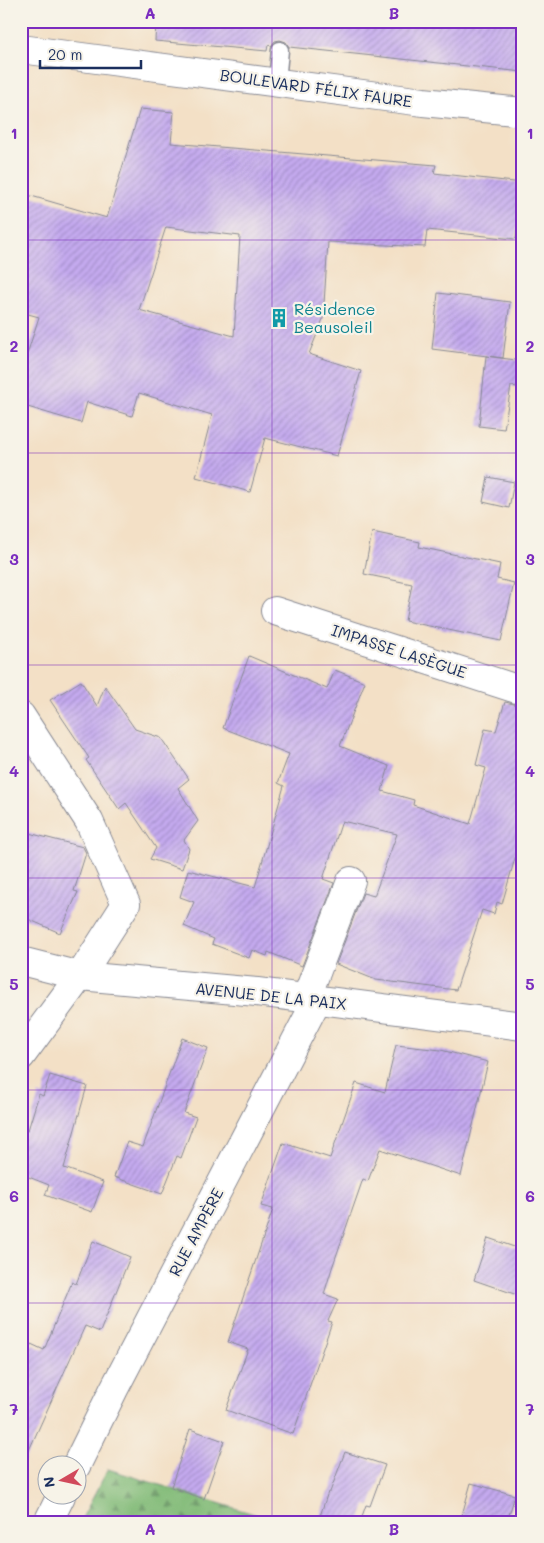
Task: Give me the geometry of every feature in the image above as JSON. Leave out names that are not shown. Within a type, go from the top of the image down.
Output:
[{"type":"street","name":"BOULEVARD FÉLIX FAURE","points":[[21,49],[423,102],[523,112]]},
{"type":"street","name":"IMPASSE LASÈGUE","points":[[275,611],[523,691]]},
{"type":"street","points":[[21,716],[89,820],[126,904],[80,976],[21,1056]]},
{"type":"street","name":"RUE AMPÈRE","points":[[81,1456],[312,999],[351,881]]},
{"type":"street","name":"AVENUE DE LA PAIX","points":[[21,961],[80,976],[247,991],[523,1026]]},
{"type":"street","points":[[48,1522],[56,1506]]},
{"type":"lane","points":[[277,82],[280,50]]},
{"type":"green space","points":[[108,1469],[270,1519],[279,1522],[80,1522]]},
{"type":"building","points":[[156,21],[523,21],[523,72],[289,47],[286,42],[280,40],[275,41],[271,46],[268,45],[267,51],[155,41]]},
{"type":"building","points":[[140,109],[174,112],[171,143],[436,165],[434,173],[523,183],[516,239],[427,230],[425,247],[328,242],[323,319],[309,354],[361,371],[337,456],[265,438],[250,492],[196,477],[212,415],[139,393],[132,416],[87,402],[81,423],[21,405],[21,373],[39,317],[21,312],[21,193],[107,218]],"holes":[[[166,227],[240,236],[234,336],[139,310]]]},
{"type":"building","points":[[438,293],[510,302],[503,358],[432,349]]},
{"type":"building","points":[[486,356],[523,361],[523,388],[511,386],[504,429],[479,426]]},
{"type":"building","points":[[488,477],[514,482],[509,508],[483,502]]},
{"type":"building","points":[[372,532],[420,542],[419,547],[500,564],[497,579],[514,583],[501,641],[405,621],[412,584],[364,574]]},
{"type":"building","points":[[249,656],[327,689],[335,670],[365,682],[340,746],[389,766],[382,791],[414,800],[413,805],[470,824],[486,768],[476,765],[485,729],[496,731],[505,702],[523,706],[523,830],[502,904],[497,902],[494,914],[482,910],[456,990],[376,980],[336,964],[363,893],[374,896],[397,834],[342,821],[323,879],[334,883],[302,966],[268,952],[267,956],[252,950],[249,958],[212,944],[214,939],[184,926],[194,902],[180,897],[188,870],[255,887],[284,786],[278,783],[289,754],[223,728]]},
{"type":"building","points":[[81,681],[97,706],[105,686],[135,729],[161,738],[189,779],[178,788],[198,821],[184,840],[189,849],[182,869],[150,859],[156,848],[126,803],[119,809],[86,760],[89,758],[50,700]]},
{"type":"building","points":[[21,831],[83,847],[86,853],[74,891],[78,892],[60,933],[21,916]]},
{"type":"building","points":[[182,1038],[208,1048],[184,1113],[196,1117],[181,1158],[177,1156],[162,1194],[114,1177],[127,1142],[143,1147]]},
{"type":"building","points":[[396,1045],[441,1050],[488,1062],[461,1176],[380,1149],[368,1181],[363,1179],[324,1294],[338,1299],[328,1321],[332,1322],[293,1434],[226,1410],[248,1349],[228,1342],[273,1209],[261,1206],[283,1143],[330,1158],[356,1083],[385,1092]]},
{"type":"building","points":[[50,1075],[87,1086],[64,1168],[103,1182],[92,1212],[45,1195],[49,1185],[21,1174],[21,1127],[28,1130],[39,1094],[43,1096]]},
{"type":"building","points":[[488,1238],[523,1250],[523,1297],[474,1280]]},
{"type":"building","points":[[93,1241],[130,1257],[100,1332],[85,1326],[21,1468],[21,1368],[31,1344],[44,1350],[72,1282],[76,1284]]},
{"type":"building","points":[[190,1429],[224,1441],[204,1499],[171,1487]]},
{"type":"building","points":[[345,1452],[385,1465],[370,1506],[366,1505],[360,1522],[318,1522],[328,1492],[330,1492]]},
{"type":"building","points":[[471,1483],[515,1495],[507,1522],[460,1522]]},
{"type":"place","name":"Résidence Beausoleil","points":[[279,318]]}]
